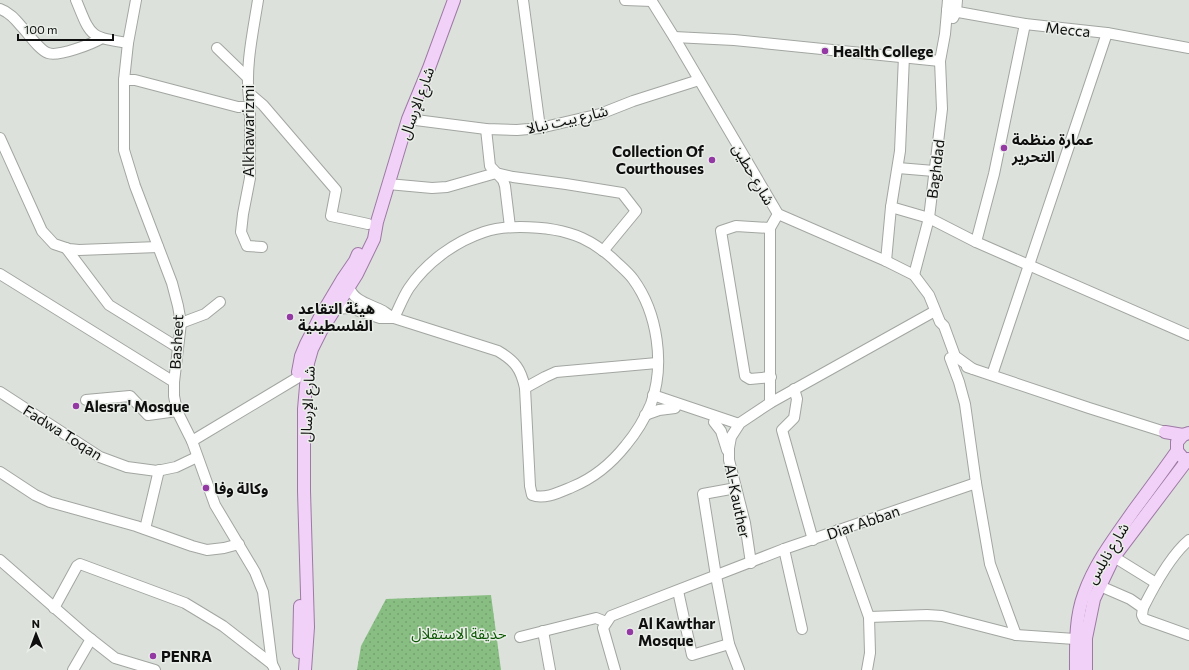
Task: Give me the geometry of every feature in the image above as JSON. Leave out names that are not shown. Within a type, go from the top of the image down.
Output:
[{"type":"main road","name":"شارع الإرسال","points":[[297,670],[300,604],[297,536],[298,378],[301,356],[320,317],[355,261],[366,237],[368,224],[446,0]]},
{"type":"main road","name":"شارع الإرسال","points":[[305,670],[308,627],[304,491],[306,379],[308,363],[312,349],[334,310],[357,274],[374,239],[405,118],[429,68],[454,0]]},
{"type":"main road","points":[[1165,432],[1186,434]]},
{"type":"main road","points":[[1165,432],[1182,456],[1189,459]]},
{"type":"main road","name":"شارع نابلس","points":[[1076,670],[1075,639],[1083,595],[1108,546],[1177,448],[1178,439],[1186,434]]},
{"type":"main road","name":"شارع نابلس","points":[[1086,670],[1086,638],[1094,598],[1114,557],[1189,459]]},
{"type":"street","points":[[76,0],[91,32],[102,38],[128,43]]},
{"type":"street","name":"Basheet","points":[[136,0],[128,43],[124,80],[124,150],[135,186],[172,282],[181,323],[174,382],[174,396],[177,411],[192,442],[215,505],[255,572],[263,592],[274,667]]},
{"type":"street","name":"Alkhawarizmi","points":[[258,0],[248,78],[250,103],[246,107],[250,114],[250,178],[241,232],[247,246],[262,247]]},
{"type":"street","points":[[523,0],[540,128]]},
{"type":"street","points":[[624,0],[651,1]]},
{"type":"street","points":[[948,0],[951,11]]},
{"type":"street","points":[[951,11],[957,0]]},
{"type":"street","name":"شارع حطين","points":[[651,1],[674,37],[778,214],[886,261],[914,275],[929,295],[940,322],[940,328],[956,364],[969,426],[976,482],[990,564],[1016,636]]},
{"type":"street","points":[[0,9],[11,15],[47,53],[60,53],[91,44],[102,38]]},
{"type":"street","name":"Mecca","points":[[951,11],[1025,24],[1107,33],[1189,48]]},
{"type":"street","name":"Baghdad","points":[[914,275],[929,218],[942,109],[940,61],[951,11]]},
{"type":"street","points":[[976,242],[994,174],[1025,24]]},
{"type":"street","points":[[992,376],[1107,33]]},
{"type":"street","points":[[674,37],[734,40],[904,56],[940,61]]},
{"type":"street","points":[[217,48],[248,78]]},
{"type":"street","points":[[886,261],[891,207],[900,151],[904,56]]},
{"type":"street","points":[[124,80],[135,80],[238,107],[246,107]]},
{"type":"street","name":"شارع بيت نبالا","points":[[405,118],[486,129],[517,130],[540,128],[600,114],[633,101],[699,80]]},
{"type":"street","points":[[249,93],[263,105],[336,190],[331,216],[368,224]]},
{"type":"street","points":[[486,129],[490,166],[503,180],[505,186],[510,227]]},
{"type":"street","points":[[0,138],[42,231],[54,244],[79,250],[158,247]]},
{"type":"street","points":[[898,168],[934,171]]},
{"type":"street","points":[[388,184],[432,188],[447,187],[496,173],[622,194],[636,211],[603,251]]},
{"type":"street","points":[[891,207],[929,218],[976,242],[1029,266],[1189,335]]},
{"type":"street","points":[[770,402],[770,228],[778,214]]},
{"type":"street","points":[[770,228],[736,226],[720,231],[745,376],[750,379],[771,377]]},
{"type":"street","points":[[348,287],[354,298],[383,311],[394,318],[498,351],[518,366],[525,388],[530,486],[532,495],[539,498],[586,481],[603,470],[618,455],[633,436],[645,415],[652,397],[656,381],[657,363],[655,328],[650,310],[642,292],[633,279],[603,251],[582,238],[562,231],[539,227],[501,228],[483,232],[458,244],[438,257],[420,273],[408,289],[394,318]]},
{"type":"street","points":[[66,248],[109,305],[177,347]]},
{"type":"street","points":[[0,274],[174,382]]},
{"type":"street","points":[[181,323],[205,314],[220,302]]},
{"type":"street","points":[[334,310],[350,308],[380,318],[394,318]]},
{"type":"street","points":[[652,397],[738,427],[754,412],[770,402],[935,311]]},
{"type":"street","points":[[525,388],[556,372],[657,363]]},
{"type":"street","points":[[956,364],[1165,432]]},
{"type":"street","points":[[959,382],[961,375],[966,370],[973,369]]},
{"type":"street","points":[[192,442],[298,378]]},
{"type":"street","points":[[794,389],[797,399],[794,418],[782,430],[813,540]]},
{"type":"street","name":"Fadwa Toqan","points":[[0,392],[100,457],[128,467],[159,470],[176,467],[197,457]]},
{"type":"street","points":[[86,400],[130,396],[148,415],[177,411]]},
{"type":"street","points":[[652,397],[675,408],[717,420],[754,412]]},
{"type":"street","points":[[645,415],[659,410],[675,408]]},
{"type":"street","points":[[717,420],[729,454]]},
{"type":"street","name":"Al-Kauther","points":[[738,427],[732,437],[729,460],[745,523],[751,563]]},
{"type":"street","points":[[145,529],[159,470]]},
{"type":"street","points":[[0,472],[36,495],[50,502],[145,529],[192,546],[207,550],[239,544]]},
{"type":"street","name":"Diar Abban","points":[[751,563],[784,549],[976,482]]},
{"type":"street","points":[[736,488],[703,494],[729,644],[740,670]]},
{"type":"street","points":[[838,530],[869,617],[870,653],[867,670]]},
{"type":"street","points":[[1189,540],[1179,550],[1156,583],[1143,608],[1142,615],[1144,619],[1189,636]]},
{"type":"street","points":[[784,549],[802,629]]},
{"type":"street","points":[[1114,557],[1156,583]]},
{"type":"street","points":[[0,560],[54,608],[115,658],[155,670]]},
{"type":"street","points":[[520,637],[596,618],[609,619],[751,563]]},
{"type":"street","points":[[54,608],[77,566],[80,564],[185,603],[223,626],[274,667]]},
{"type":"street","points":[[1100,586],[1130,599],[1143,608]]},
{"type":"street","points":[[678,591],[692,655],[729,644]]},
{"type":"street","points":[[869,617],[927,614],[942,616],[1016,636],[1075,639]]},
{"type":"street","points":[[609,619],[603,628],[615,670]]},
{"type":"street","points":[[543,631],[550,670]]},
{"type":"street","points":[[73,670],[91,639]]},
{"type":"green space","name":"حديقة الاستقلال","points":[[491,595],[501,670],[357,670],[361,646],[386,599]]},
{"type":"place","name":"Health College","points":[[825,51]]},
{"type":"place","name":"عمارة منظمة التحرير","points":[[1004,148]]},
{"type":"place","name":"Collection Of Courthouses","points":[[712,160]]},
{"type":"place","name":"هيئة التقاعد الفلسطينية","points":[[290,317]]},
{"type":"place","name":"Alesra' Mosque","points":[[76,406]]},
{"type":"place","name":"وكالة وفا","points":[[206,488]]},
{"type":"place","name":"Al Kawthar Mosque","points":[[630,632]]},
{"type":"place","name":"PENRA","points":[[153,656]]}]
